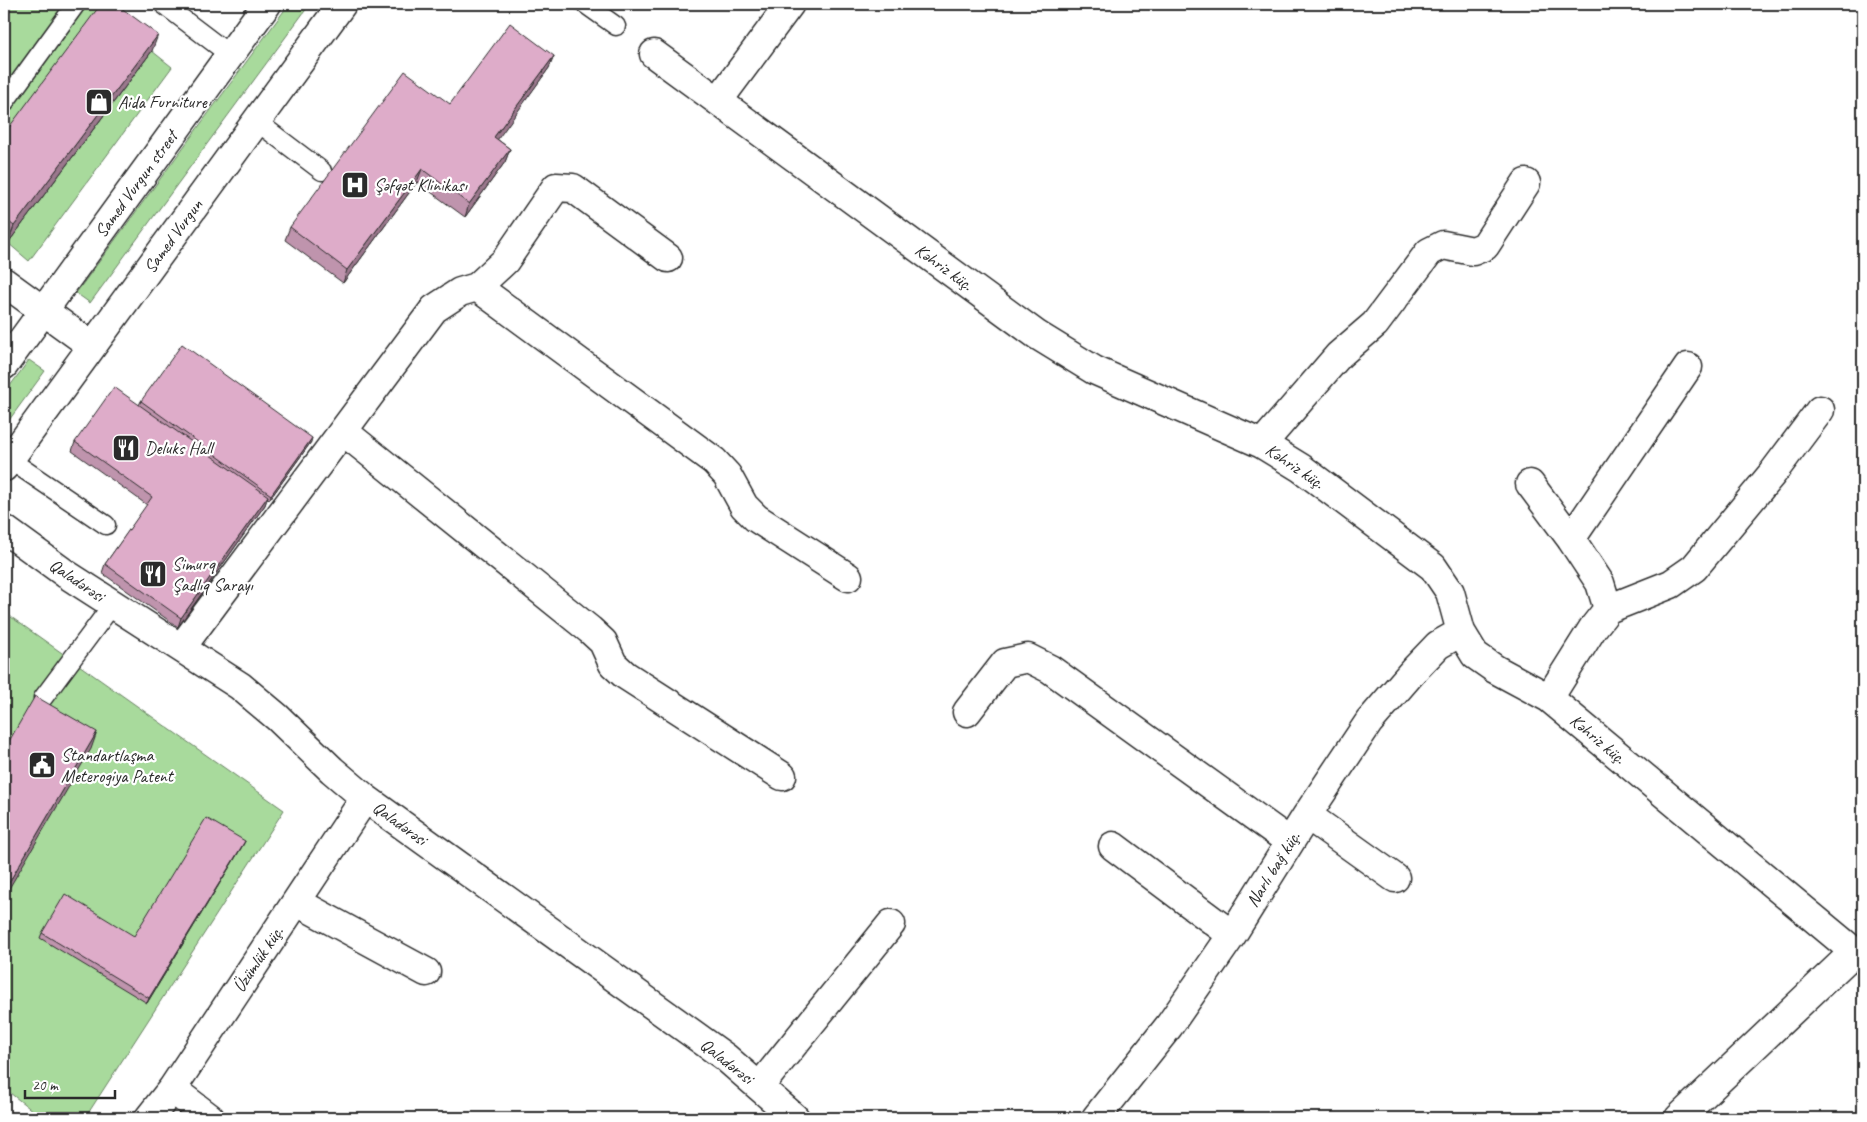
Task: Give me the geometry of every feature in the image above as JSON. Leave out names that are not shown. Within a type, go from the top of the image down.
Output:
[{"type":"street","name":"Samed Vurgun street","points":[[4,365],[267,4]]},
{"type":"street","name":"Samed Vurgun","points":[[7,464],[342,4]]},
{"type":"street","points":[[718,101],[790,4]]},
{"type":"street","name":"Kəhriz küç.","points":[[654,54],[1037,335],[1094,370],[1262,444],[1301,468],[1433,567],[1450,592],[1461,632],[1475,655],[1495,669],[1549,698],[1858,955]]},
{"type":"street","points":[[1262,444],[1338,355],[1375,324],[1429,252],[1443,245],[1473,251],[1485,246],[1526,183]]},
{"type":"street","points":[[181,648],[434,309],[460,292],[477,287],[505,261],[556,187],[573,188],[668,258]]},
{"type":"street","points":[[4,282],[92,346]]},
{"type":"street","points":[[477,287],[714,461],[727,475],[744,506],[756,518],[848,576]]},
{"type":"street","points":[[1571,539],[1688,367]]},
{"type":"street","points":[[1549,698],[1593,628],[1608,609],[1671,584],[1694,568],[1772,474],[1820,410]]},
{"type":"street","points":[[343,431],[590,630],[603,642],[613,664],[625,675],[782,776]]},
{"type":"street","points":[[1530,484],[1571,539],[1600,584],[1608,609]]},
{"type":"street","name":"Qaladərəsi","points":[[4,529],[66,574],[240,686],[277,717],[332,770],[365,798],[725,1057],[795,1118]]},
{"type":"street","name":"Narlı bağ küç.","points":[[1096,1118],[1170,1026],[1232,935],[1307,815],[1369,722],[1438,645],[1461,632]]},
{"type":"street","points":[[967,712],[1005,663],[1028,658],[1050,669],[1290,842]]},
{"type":"street","name":"Üzümlük küç.","points":[[149,1118],[172,1088],[365,798]]},
{"type":"street","points":[[1307,815],[1395,878]]},
{"type":"street","points":[[1113,846],[1232,935]]},
{"type":"street","points":[[297,902],[426,972]]},
{"type":"street","points":[[760,1086],[891,924]]},
{"type":"street","points":[[1679,1118],[1858,955]]},
{"type":"street","points":[[172,1088],[210,1118]]},
{"type":"lane","points":[[4,103],[76,4]]},
{"type":"lane","points":[[163,4],[230,55]]},
{"type":"lane","points":[[586,4],[616,26]]},
{"type":"lane","points":[[256,121],[322,171]]},
{"type":"lane","points":[[7,464],[106,525]]},
{"type":"lane","points":[[43,698],[113,604]]},
{"type":"green space","points":[[4,4],[92,4],[100,13],[4,142]]},
{"type":"green space","points":[[289,4],[310,4],[90,303],[76,293]]},
{"type":"green space","points":[[152,51],[172,67],[29,261],[8,243]]},
{"type":"green space","points":[[29,360],[45,371],[4,427],[4,394]]},
{"type":"green space","points":[[4,612],[284,810],[85,1118],[42,1118],[10,1093],[4,1102]]},
{"type":"building","points":[[101,4],[116,4],[158,35],[14,226],[4,218],[4,134]]},
{"type":"building","points":[[510,23],[554,56],[494,137],[510,149],[469,204],[422,169],[347,270],[290,227],[405,71],[450,104]]},
{"type":"building","points":[[182,344],[312,438],[271,495],[141,401]]},
{"type":"building","points":[[114,387],[268,496],[181,618],[105,564],[152,497],[75,442]]},
{"type":"building","points":[[35,696],[97,732],[4,891],[4,750]]},
{"type":"building","points":[[206,818],[245,841],[149,998],[42,933],[65,894],[134,936]]},
{"type":"place","name":"Aida Furniture","points":[[99,102]]},
{"type":"place","name":"Şəfqət Klinikası","points":[[355,185]]},
{"type":"place","name":"Deluks Hall","points":[[126,448]]},
{"type":"place","name":"Simurq Şadlıq Sarayı","points":[[153,574]]},
{"type":"place","name":"Standartlaşma Meterogiya Patent","points":[[42,765]]}]
